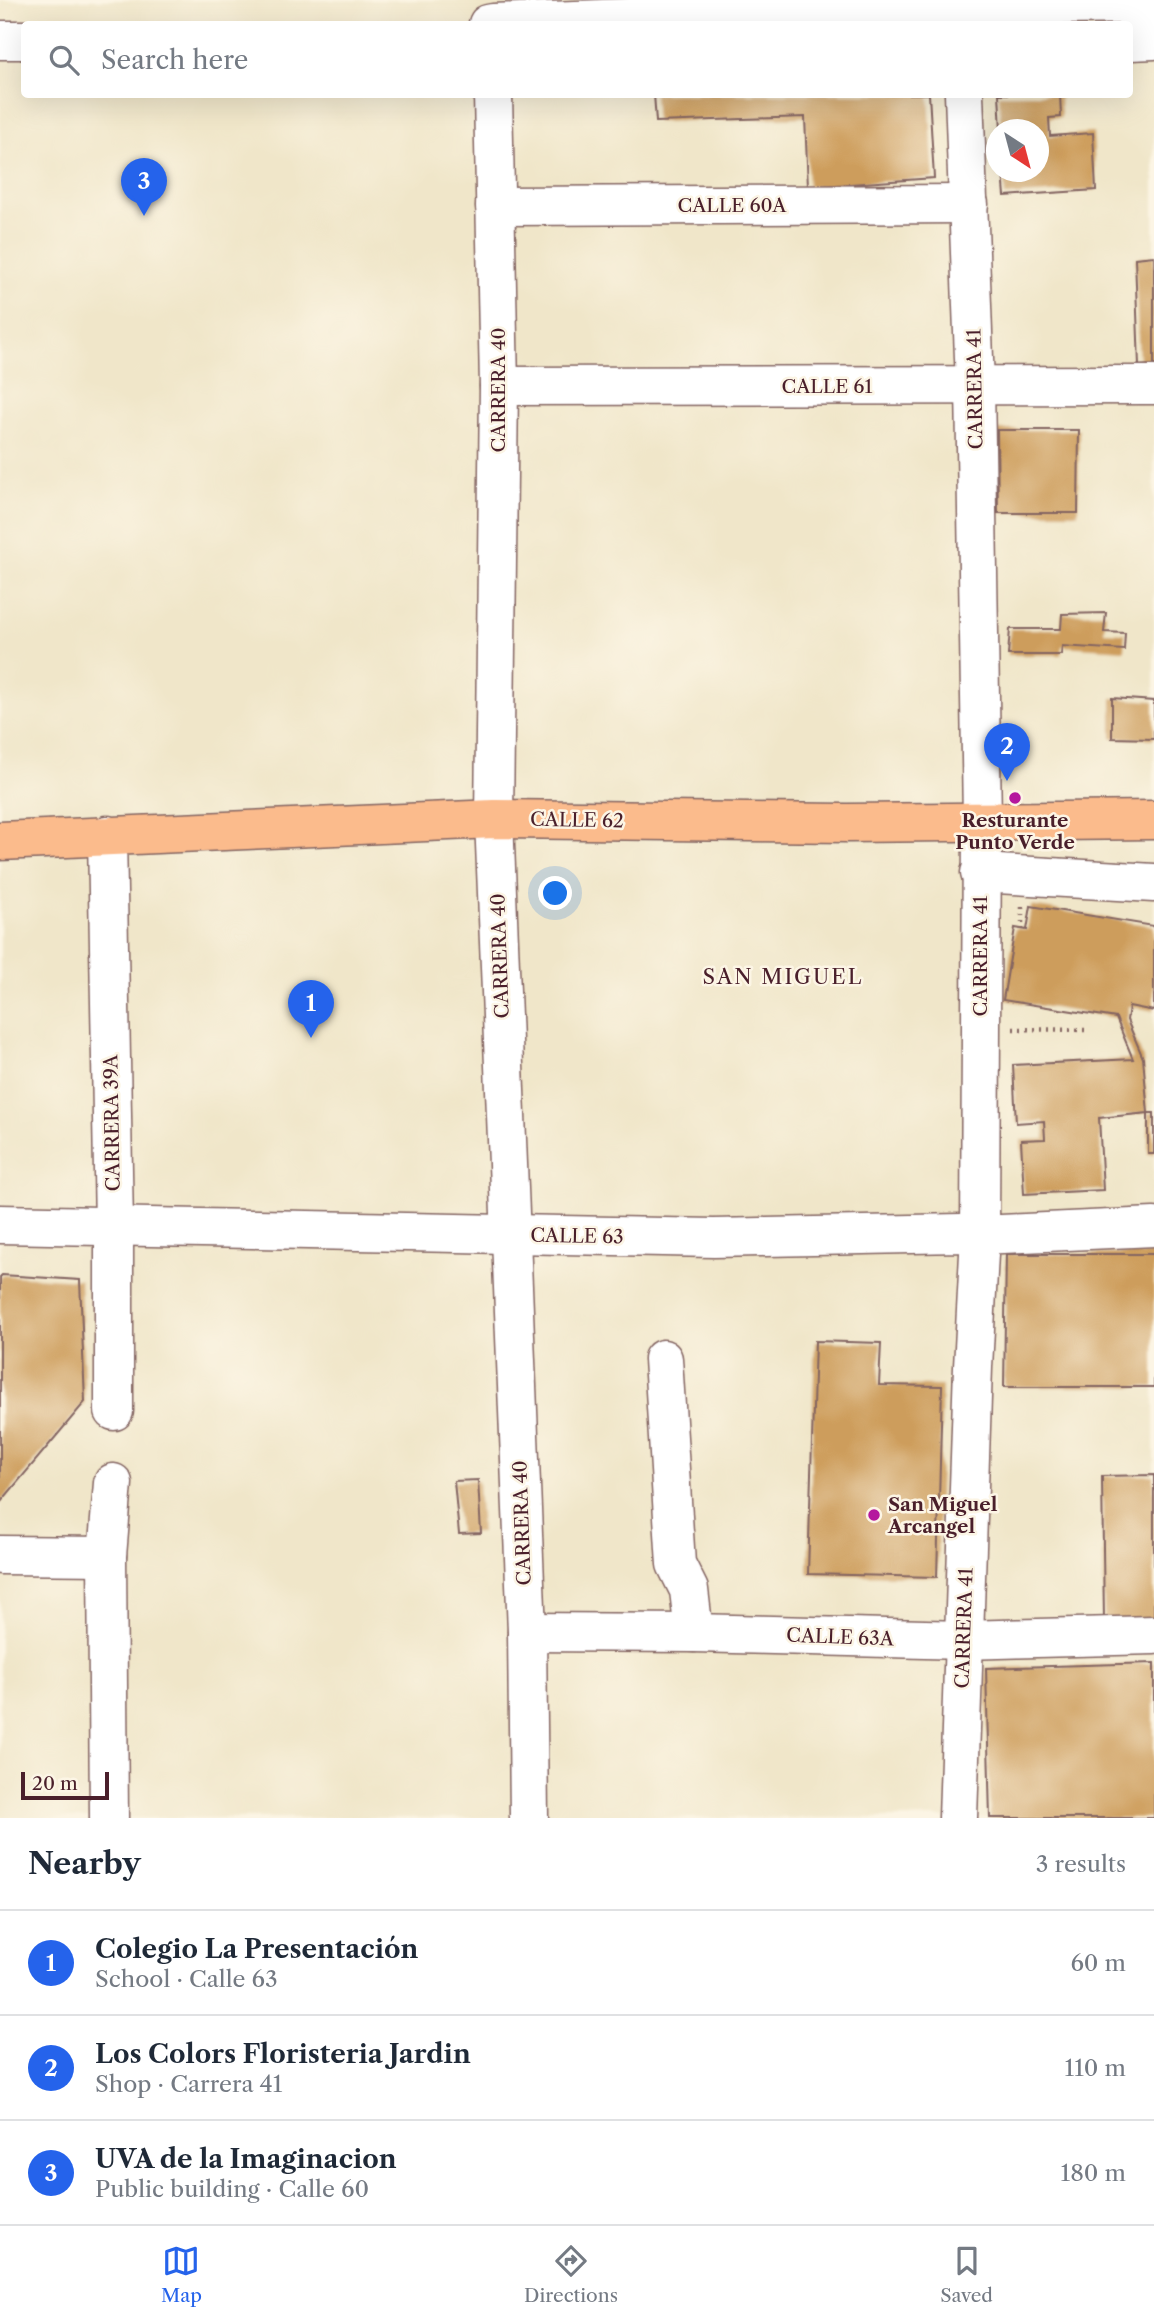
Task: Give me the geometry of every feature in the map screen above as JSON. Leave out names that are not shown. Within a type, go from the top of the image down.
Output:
[{"type":"main road","name":"CALLE 62","points":[[0,841],[494,819],[847,823],[1154,820]]},
{"type":"street","points":[[491,18],[1154,4]]},
{"type":"street","points":[[0,40],[21,40]]},
{"type":"street","points":[[1133,41],[1154,40]]},
{"type":"street","name":"CARRERA 40","points":[[494,98],[499,386],[494,819],[527,1632],[529,1818]]},
{"type":"street","name":"CARRERA 41","points":[[957,1818],[980,1235],[982,820],[975,384],[964,98]]},
{"type":"street","name":"CALLE 60A","points":[[495,206],[969,204]]},
{"type":"street","name":"CALLE 61","points":[[499,386],[1154,385]]},
{"type":"street","name":"CARRERA 39A","points":[[107,835],[114,1227],[114,1411]]},
{"type":"street","points":[[981,873],[1154,883]]},
{"type":"street","name":"CALLE 63","points":[[0,1224],[714,1238],[960,1233],[980,1235],[1154,1227]]},
{"type":"street","points":[[663,1359],[676,1564],[689,1590],[694,1633]]},
{"type":"street","points":[[109,1818],[107,1556],[113,1483]]},
{"type":"street","points":[[0,1555],[107,1556]]},
{"type":"street","name":"CALLE 63A","points":[[527,1632],[963,1640],[1154,1635]]},
{"type":"path","points":[[1010,1029],[1087,1030]]},
{"type":"building","points":[[654,98],[929,98],[934,178],[808,187],[805,117],[656,122]]},
{"type":"building","points":[[999,98],[1060,98],[1061,117],[1049,118],[1050,136],[1093,133],[1096,190],[1005,196],[1004,182],[1049,182],[1049,119],[1000,119]]},
{"type":"building","points":[[1154,256],[1154,365],[1139,366],[1135,258]]},
{"type":"building","points":[[997,430],[1079,430],[1078,513],[998,513]]},
{"type":"building","points":[[1106,613],[1104,632],[1125,633],[1124,650],[1062,646],[1061,655],[1008,655],[1010,629],[1061,629],[1062,614]]},
{"type":"building","points":[[1112,698],[1154,701],[1154,739],[1112,738]]},
{"type":"building","points":[[1031,906],[1154,926],[1154,1011],[1129,1006],[1127,1020],[1143,1058],[1148,1113],[1099,1118],[1103,1190],[1024,1194],[1021,1140],[1045,1139],[1044,1121],[1016,1123],[1013,1065],[1133,1059],[1116,1018],[1003,1000],[1015,928],[1027,930]]},
{"type":"building","points":[[1148,1113],[1154,1113],[1154,1154],[1148,1154]]},
{"type":"building","points":[[1006,1254],[1154,1254],[1154,1387],[1004,1387]]},
{"type":"building","points":[[0,1277],[80,1280],[85,1402],[0,1503]]},
{"type":"building","name":"San Miguel Arcangel","points":[[815,1341],[881,1343],[879,1385],[942,1386],[937,1577],[808,1574]]},
{"type":"building","points":[[1154,1475],[1154,1620],[1104,1621],[1102,1476]]},
{"type":"building","points":[[478,1480],[481,1533],[459,1534],[454,1481]]},
{"type":"building","points":[[1154,1663],[1154,1818],[990,1818],[986,1668]]},
{"type":"place","name":"UVA de la Imaginacion","points":[[144,216]]},
{"type":"place","name":"Los Colors Floristeria Jardin","points":[[1007,781]]},
{"type":"place","name":"Resturante Punto Verde","points":[[1015,798]]},
{"type":"place","name":"Colegio La Presentación","points":[[311,1038]]},
{"type":"place","name":"San Miguel Arcangel","points":[[874,1515]]},
{"type":"district","name":"SAN MIGUEL","points":[[783,976]]}]
